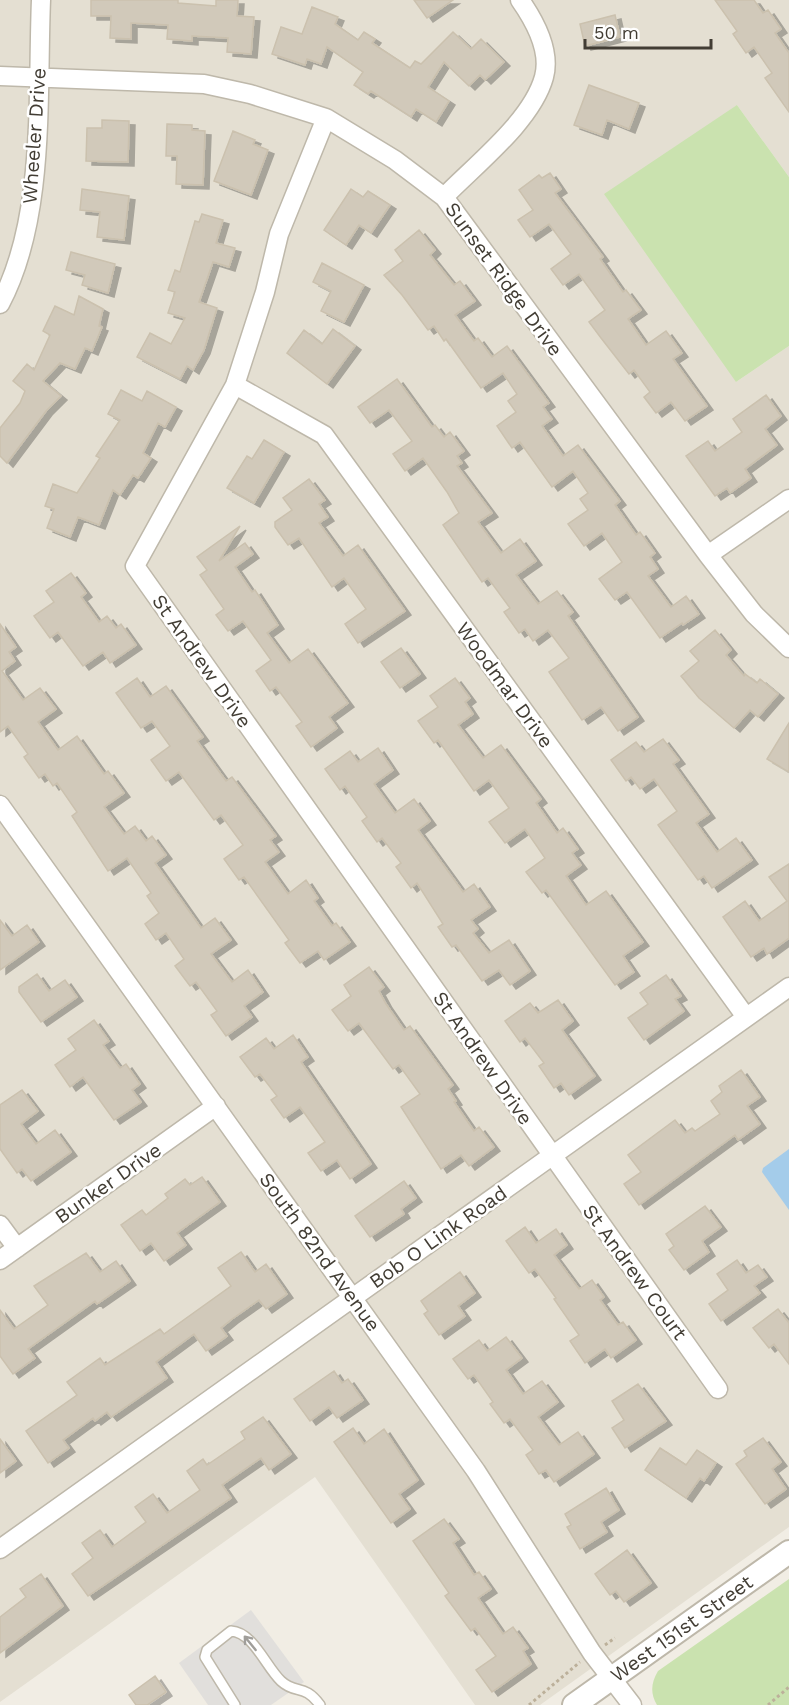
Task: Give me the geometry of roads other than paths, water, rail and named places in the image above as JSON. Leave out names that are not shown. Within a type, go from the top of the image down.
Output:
[{"type":"street","name":"Wheeler Drive","points":[[0,304],[21,248],[34,188],[41,0]]},
{"type":"street","points":[[444,197],[528,109],[544,77],[544,56],[539,33],[520,0]]},
{"type":"street","name":"Sunset Ridge Drive","points":[[0,76],[38,80],[204,84],[250,94],[326,118],[394,160],[444,197],[708,555],[754,614],[789,648]]},
{"type":"street","name":"St Andrew Drive","points":[[326,118],[279,234],[265,292],[235,385],[135,566],[552,1156]]},
{"type":"street","name":"Woodmar Drive","points":[[235,385],[324,435],[746,1017]]},
{"type":"street","points":[[708,555],[789,499]]},
{"type":"street","name":"South 82nd Avenue","points":[[0,805],[476,1471],[592,1653],[613,1677],[632,1705]]},
{"type":"street","name":"Bob O Link Road","points":[[0,1550],[789,987]]},
{"type":"street","name":"Bunker Drive","points":[[0,1260],[216,1106]]},
{"type":"street","name":"St Andrew Court","points":[[552,1156],[718,1389]]},
{"type":"street","points":[[0,1225],[17,1248]]},
{"type":"street","name":"West 151st Street","points":[[574,1705],[789,1552]]},
{"type":"lane","points":[[235,1705],[205,1657],[207,1650],[231,1631],[244,1635],[280,1680],[289,1687],[308,1691],[320,1705]]},
{"type":"water","points":[[789,1149],[789,1210],[762,1172],[763,1168]]}]
